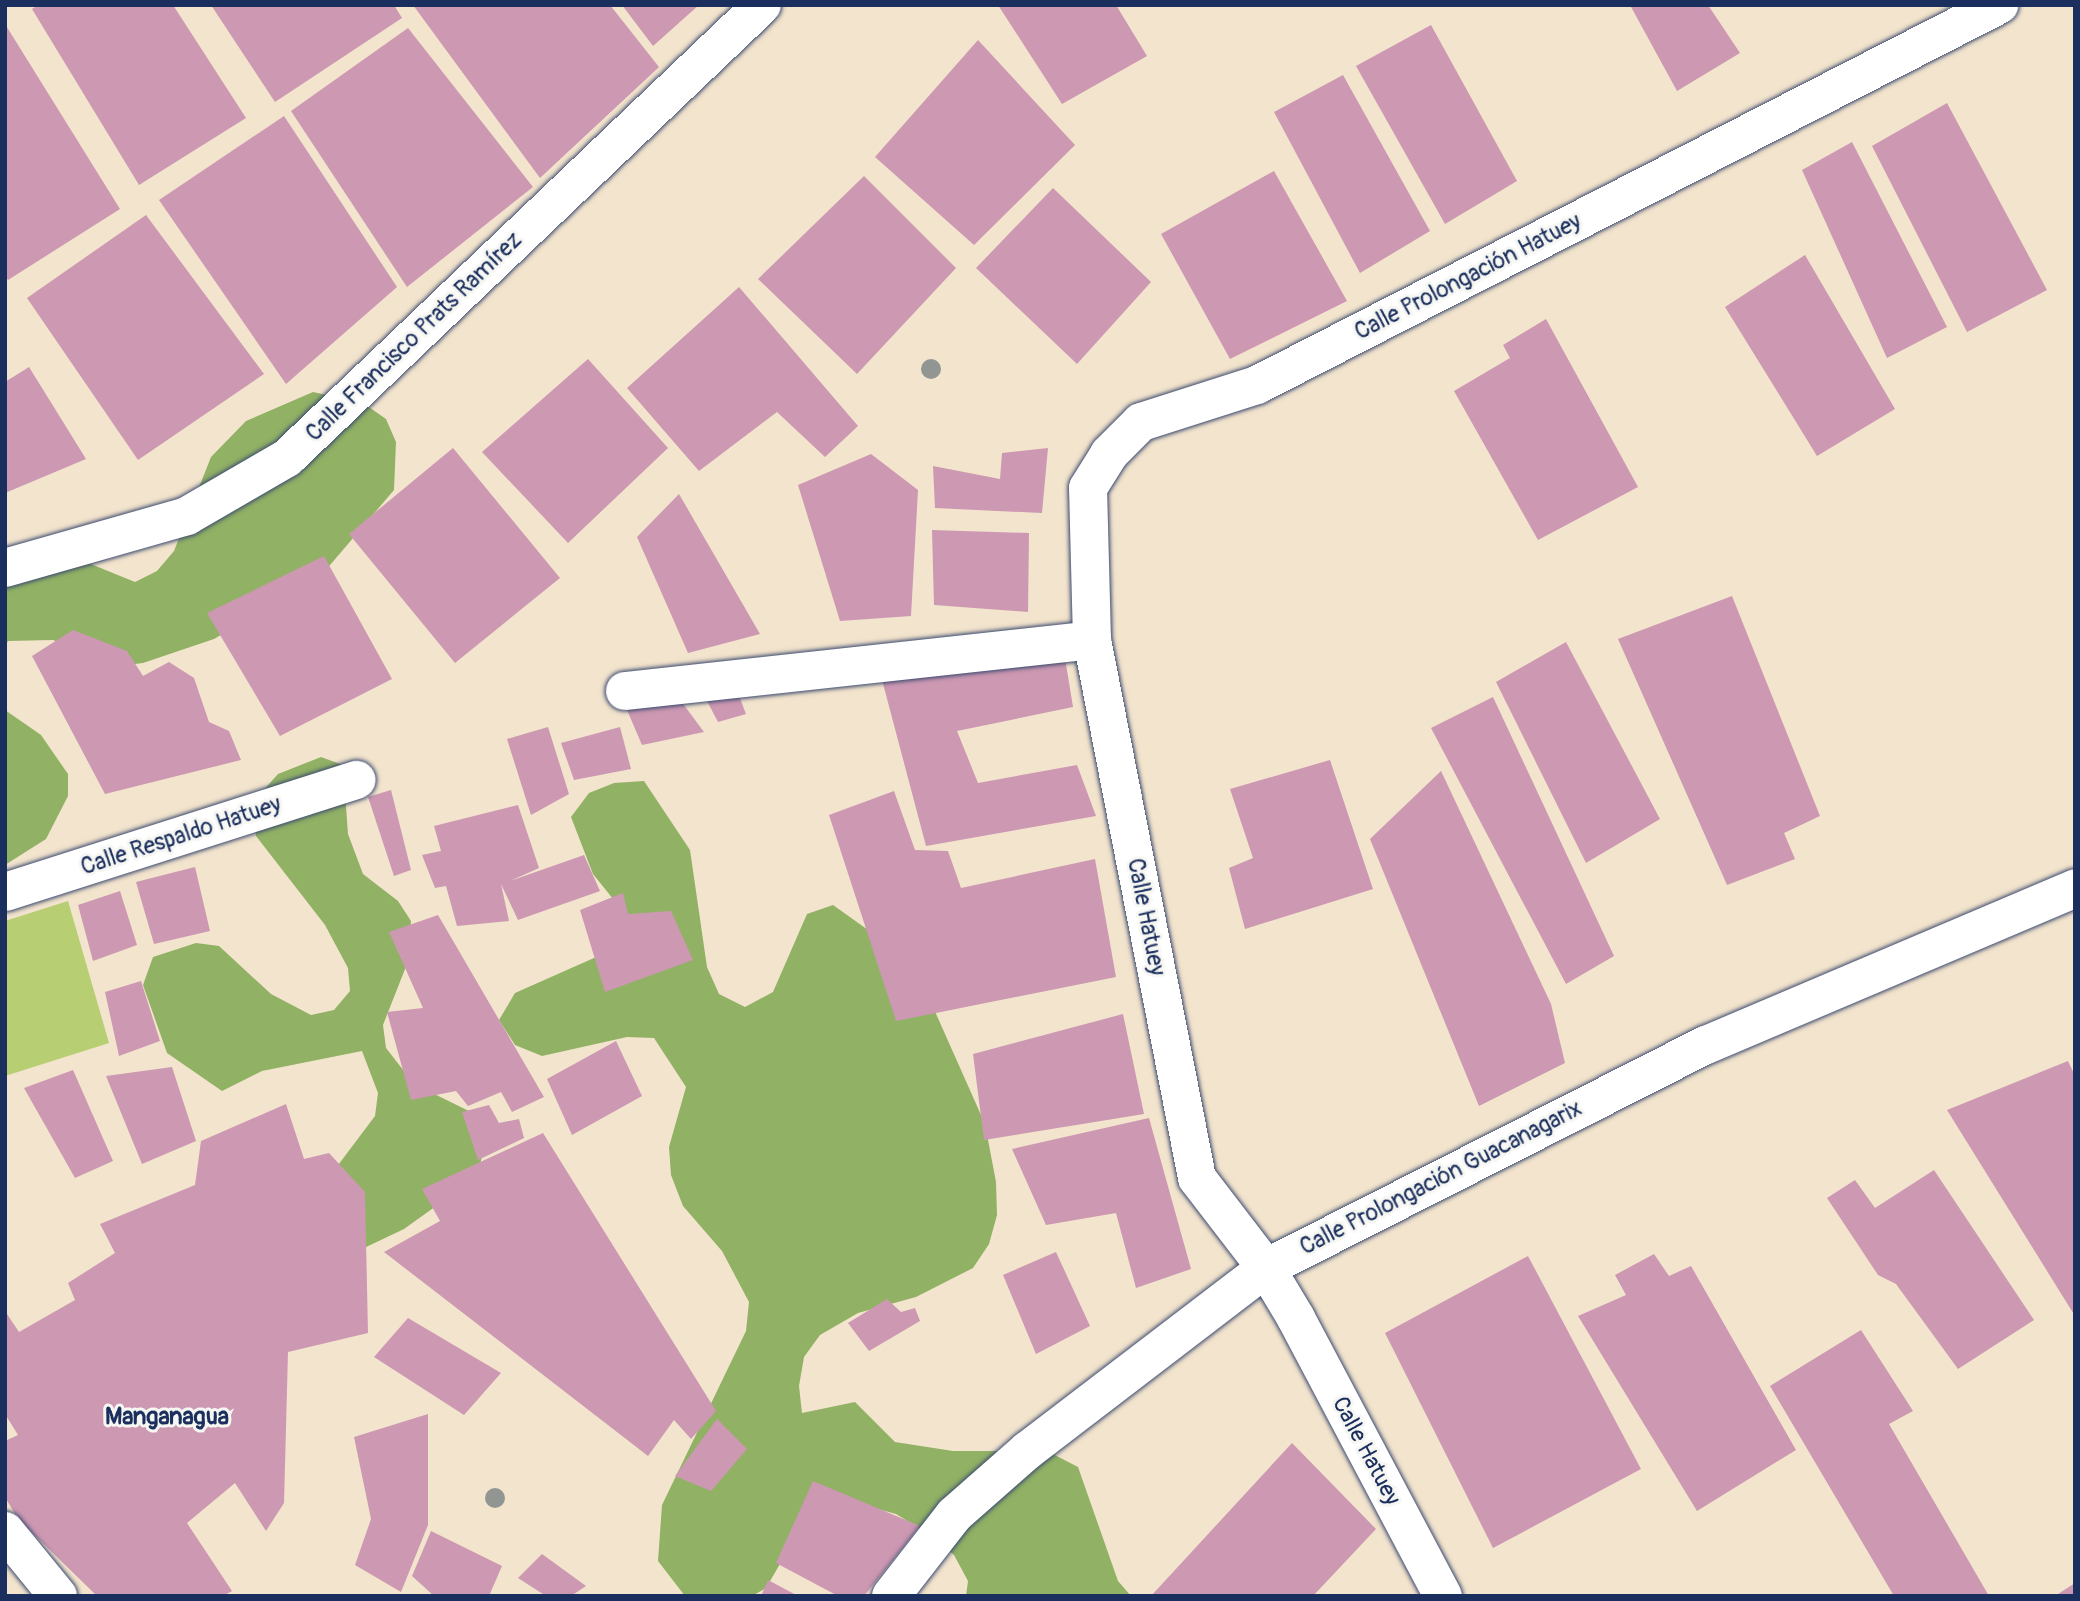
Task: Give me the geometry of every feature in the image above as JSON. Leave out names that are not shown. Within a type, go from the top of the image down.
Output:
[{"type":"street","name":"Calle Francisco Prats Ramírez","points":[[5,568],[187,516],[286,458],[762,5]]},
{"type":"street","name":"Calle Prolongación Hatuey","points":[[1092,640],[1088,488],[1109,454],[1141,422],[1257,385],[1999,5]]},
{"type":"street","points":[[625,691],[1092,640]]},
{"type":"street","name":"Calle Hatuey","points":[[1092,640],[1197,1178],[1266,1268],[1443,1596]]},
{"type":"street","name":"Calle Respaldo Hatuey","points":[[5,892],[357,780]]},
{"type":"street","name":"Calle Prolongación Guacanagarix","points":[[891,1596],[954,1515],[1028,1450],[1266,1268],[1695,1050],[2075,888]]},
{"type":"street","points":[[5,1531],[58,1596]]},
{"type":"green space","points":[[313,392],[363,403],[386,419],[396,442],[394,490],[319,578],[214,639],[143,663],[118,666],[53,640],[8,641],[5,646],[5,566],[49,547],[135,582],[157,571],[174,551],[211,457],[246,421]]},
{"type":"green space","points":[[5,710],[41,735],[68,774],[68,796],[46,839],[5,865]]},
{"type":"green space","points":[[321,757],[343,765],[348,834],[363,874],[398,901],[411,921],[407,964],[383,1025],[386,1048],[414,1084],[475,1114],[486,1135],[478,1176],[404,1229],[364,1248],[287,1233],[375,1116],[378,1093],[362,1051],[262,1071],[222,1091],[167,1053],[143,985],[153,957],[196,943],[219,946],[271,994],[311,1015],[334,1010],[350,991],[348,968],[325,925],[256,836],[254,814],[261,793],[278,774]]},
{"type":"green space","points":[[644,781],[690,850],[707,967],[719,994],[745,1007],[773,992],[807,914],[833,905],[913,962],[985,1124],[996,1182],[997,1215],[989,1244],[973,1268],[916,1297],[858,1313],[820,1335],[804,1357],[799,1386],[802,1413],[855,1402],[895,1442],[953,1451],[1047,1451],[1078,1467],[1118,1581],[1131,1596],[966,1596],[968,1581],[954,1555],[932,1536],[896,1514],[863,1505],[809,1514],[766,1588],[752,1596],[685,1596],[658,1561],[662,1505],[746,1331],[749,1302],[722,1251],[683,1206],[671,1175],[669,1147],[686,1087],[654,1038],[627,1037],[542,1056],[515,1045],[499,1020],[515,993],[621,946],[630,920],[593,874],[571,817],[589,793],[614,783]]},
{"type":"green space","points":[[68,901],[109,1043],[5,1076],[5,921]]},
{"type":"building","points":[[38,5],[173,5],[246,118],[139,185],[32,9]]},
{"type":"building","points":[[211,5],[394,5],[402,18],[275,102]]},
{"type":"building","points":[[413,5],[610,5],[659,67],[540,178]]},
{"type":"building","points":[[622,5],[699,5],[653,46]]},
{"type":"building","points":[[998,5],[1116,5],[1147,56],[1062,104]]},
{"type":"building","points":[[1630,5],[1708,5],[1740,53],[1677,91]]},
{"type":"building","points":[[5,24],[120,209],[8,280],[5,276]]},
{"type":"building","points":[[1431,25],[1517,181],[1445,224],[1356,66]]},
{"type":"building","points":[[408,28],[533,187],[407,287],[291,111]]},
{"type":"building","points":[[978,40],[1075,145],[974,245],[875,157]]},
{"type":"building","points":[[1343,75],[1430,231],[1360,273],[1274,112]]},
{"type":"building","points":[[1947,103],[2047,290],[1967,332],[1872,146]]},
{"type":"building","points":[[284,116],[397,287],[286,384],[159,200]]},
{"type":"building","points":[[1852,142],[1947,327],[1887,358],[1802,170]]},
{"type":"building","points":[[1274,171],[1347,301],[1230,359],[1161,234]]},
{"type":"building","points":[[864,176],[956,268],[857,374],[758,279]]},
{"type":"building","points":[[1053,188],[1151,282],[1077,364],[976,268]]},
{"type":"building","points":[[146,215],[264,374],[138,460],[27,298]]},
{"type":"building","points":[[1805,255],[1895,409],[1817,456],[1725,307]]},
{"type":"building","points":[[739,287],[858,426],[825,457],[777,412],[699,471],[627,388]]},
{"type":"building","points":[[1546,319],[1638,487],[1538,540],[1454,391],[1510,358],[1503,345]]},
{"type":"building","points":[[588,359],[668,448],[568,543],[482,452]]},
{"type":"building","points":[[29,367],[86,459],[5,493],[5,382]]},
{"type":"building","points":[[453,448],[560,578],[455,663],[349,534]]},
{"type":"building","points":[[1048,448],[1042,513],[935,508],[933,466],[1000,479],[1002,453]]},
{"type":"building","points":[[871,454],[918,490],[911,616],[840,621],[798,485]]},
{"type":"building","points":[[679,494],[760,634],[688,653],[637,537]]},
{"type":"building","points":[[932,530],[1029,533],[1028,612],[934,605]]},
{"type":"building","points":[[324,556],[392,679],[280,736],[207,613]]},
{"type":"building","points":[[1732,596],[1820,816],[1784,833],[1795,859],[1727,885],[1618,639]]},
{"type":"building","points":[[73,630],[127,651],[143,676],[169,662],[194,678],[209,722],[229,731],[241,760],[105,794],[32,656]]},
{"type":"building","points":[[1566,642],[1660,819],[1586,863],[1496,682]]},
{"type":"building","points":[[1064,652],[1073,707],[957,731],[978,783],[1077,765],[1096,816],[926,846],[881,676]]},
{"type":"building","points":[[738,693],[746,714],[718,722],[707,701]]},
{"type":"building","points":[[678,697],[704,732],[642,745],[624,703]]},
{"type":"building","points":[[1493,697],[1614,956],[1566,984],[1431,728]]},
{"type":"building","points":[[548,727],[569,794],[531,815],[507,739]]},
{"type":"building","points":[[620,727],[631,769],[574,780],[561,743]]},
{"type":"building","points":[[1330,760],[1373,889],[1245,929],[1229,868],[1253,858],[1230,789]]},
{"type":"building","points":[[1441,771],[1551,1004],[1565,1063],[1479,1106],[1370,839]]},
{"type":"building","points":[[391,790],[411,870],[394,876],[368,797]]},
{"type":"building","points":[[894,791],[915,850],[948,851],[961,888],[1095,859],[1116,977],[896,1021],[829,815]]},
{"type":"building","points":[[518,805],[539,868],[510,881],[584,855],[600,891],[518,920],[501,884],[509,921],[457,926],[446,886],[435,888],[422,855],[441,851],[434,826]]},
{"type":"building","points":[[195,867],[210,931],[154,944],[136,882]]},
{"type":"building","points":[[120,891],[137,945],[93,961],[78,905]]},
{"type":"building","points":[[623,893],[628,914],[671,911],[693,960],[605,992],[580,910]]},
{"type":"building","points":[[438,915],[544,1097],[512,1112],[501,1092],[468,1106],[456,1091],[411,1100],[387,1012],[423,1008],[389,932]]},
{"type":"building","points":[[141,981],[160,1041],[119,1056],[105,992]]},
{"type":"building","points":[[1123,1014],[1144,1114],[984,1140],[973,1054]]},
{"type":"building","points":[[616,1041],[642,1096],[572,1135],[547,1079]]},
{"type":"building","points":[[2068,1061],[2075,1076],[2075,1316],[1947,1110]]},
{"type":"building","points":[[172,1067],[196,1141],[142,1164],[106,1076]]},
{"type":"building","points":[[73,1070],[113,1161],[75,1178],[24,1088]]},
{"type":"building","points":[[286,1104],[304,1159],[329,1153],[365,1192],[368,1333],[288,1352],[284,1503],[266,1531],[235,1483],[187,1523],[232,1591],[223,1596],[97,1596],[18,1519],[5,1497],[5,1441],[18,1435],[5,1414],[5,1311],[19,1332],[75,1300],[68,1283],[115,1253],[100,1224],[195,1185],[201,1141]]},
{"type":"building","points":[[489,1105],[499,1123],[519,1119],[524,1138],[478,1160],[462,1112]]},
{"type":"building","points":[[1149,1118],[1191,1269],[1136,1288],[1116,1213],[1046,1225],[1012,1149]]},
{"type":"building","points":[[543,1133],[716,1411],[691,1439],[674,1420],[648,1456],[384,1252],[440,1221],[422,1189]]},
{"type":"building","points":[[1934,1170],[2034,1320],[1958,1369],[1896,1284],[1878,1275],[1827,1198],[1855,1180],[1875,1208]]},
{"type":"building","points":[[1056,1252],[1090,1326],[1036,1354],[1003,1275]]},
{"type":"building","points":[[1654,1254],[1669,1276],[1691,1266],[1796,1450],[1697,1511],[1578,1316],[1626,1295],[1615,1275]]},
{"type":"building","points":[[1528,1256],[1641,1469],[1493,1548],[1385,1333]]},
{"type":"building","points":[[887,1299],[901,1312],[915,1308],[920,1321],[869,1351],[848,1323]]},
{"type":"building","points":[[408,1318],[501,1373],[464,1415],[374,1357]]},
{"type":"building","points":[[1861,1330],[1913,1411],[1889,1424],[1989,1596],[1894,1596],[1770,1386]]},
{"type":"building","points":[[428,1414],[428,1525],[401,1592],[355,1565],[371,1519],[354,1437]]},
{"type":"building","points":[[717,1419],[747,1449],[711,1491],[675,1476]]},
{"type":"building","points":[[1292,1443],[1376,1529],[1313,1596],[1151,1596]]},
{"type":"building","points":[[813,1481],[920,1526],[864,1596],[838,1596],[776,1563]]},
{"type":"building","points":[[431,1531],[502,1566],[489,1596],[434,1596],[412,1576]]},
{"type":"building","points":[[542,1554],[586,1586],[571,1596],[546,1596],[518,1578]]},
{"type":"building","points":[[768,1580],[798,1596],[761,1596]]},
{"type":"building","points":[[2075,1583],[2075,1596],[2055,1596]]},
{"type":"district","name":"Manganagua","points":[[167,1417]]}]
